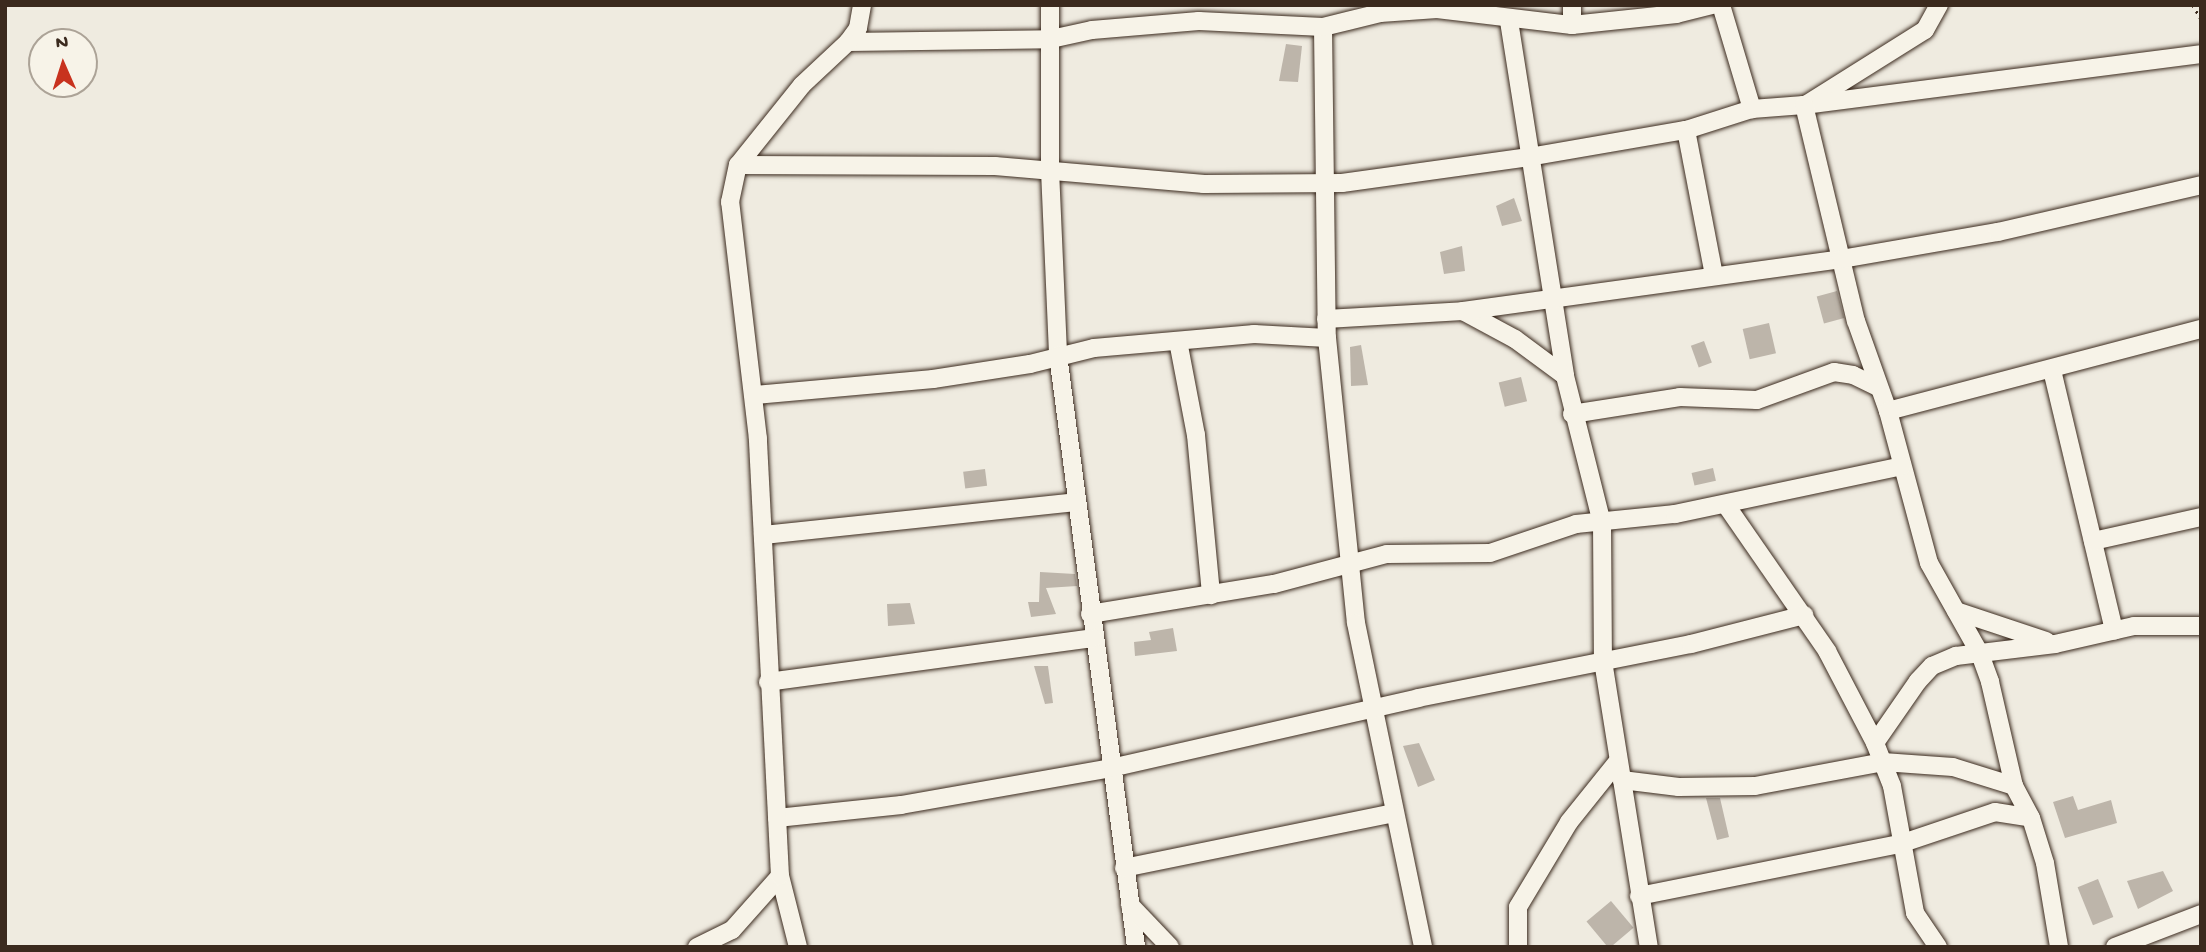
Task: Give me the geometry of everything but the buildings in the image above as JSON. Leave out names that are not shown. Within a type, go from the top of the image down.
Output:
[{"type":"street","points":[[798,947],[780,876],[755,396],[739,297],[730,202],[738,165],[802,85],[848,42],[858,28],[862,5]]},
{"type":"street","points":[[1050,5],[1050,170],[1058,355],[1093,638],[1136,947]]},
{"type":"street","points":[[1572,5],[1572,25]]},
{"type":"street","points":[[848,42],[1051,39],[1093,30],[1176,22],[1323,27],[1381,9],[1465,10],[1509,21],[1572,25],[1676,14],[1712,5]]},
{"type":"street","points":[[1721,5],[1752,109]]},
{"type":"street","points":[[1804,106],[1925,30],[1939,5]]},
{"type":"street","points":[[1509,21],[1572,414],[1602,523],[1603,661],[1649,947]]},
{"type":"street","points":[[1323,27],[1322,184],[1327,338],[1352,562],[1356,623],[1371,709],[1423,947]]},
{"type":"street","points":[[738,165],[1050,170],[1204,184],[1322,184],[1395,178],[1686,130],[1752,109],[1804,106],[2201,54]]},
{"type":"street","points":[[1804,106],[1841,259],[1878,387],[1888,411],[1929,563],[1980,654],[2014,786],[2031,818],[2045,863],[2059,947]]},
{"type":"street","points":[[1686,130],[1714,275]]},
{"type":"street","points":[[1326,319],[1463,311],[1841,259],[1998,232],[2201,185]]},
{"type":"street","points":[[1463,311],[1525,346],[1565,376]]},
{"type":"street","points":[[1888,411],[2201,329]]},
{"type":"street","points":[[755,396],[933,379],[1030,364],[1058,355],[1178,341],[1254,334],[1327,338]]},
{"type":"street","points":[[1178,341],[1196,435],[1211,595]]},
{"type":"street","points":[[2052,370],[2114,631]]},
{"type":"street","points":[[1572,414],[1680,397],[1758,400],[1834,372],[1853,375],[1878,387]]},
{"type":"street","points":[[1090,614],[1286,582],[1352,562],[1411,550],[1490,554],[1568,526],[1726,505],[1902,466]]},
{"type":"street","points":[[763,535],[1076,502]]},
{"type":"street","points":[[1726,505],[1804,615],[1875,743],[1892,786],[1900,844],[1915,913],[1938,947]]},
{"type":"street","points":[[2093,541],[2201,517]]},
{"type":"street","points":[[1956,611],[2055,643]]},
{"type":"street","points":[[777,818],[901,805],[1111,768],[1804,615]]},
{"type":"street","points":[[1875,743],[1932,666],[1956,656],[2055,643],[2114,631],[2201,626]]},
{"type":"street","points":[[768,681],[1093,638]]},
{"type":"street","points":[[1518,947],[1518,907],[1569,822],[1618,761]]},
{"type":"street","points":[[1622,780],[1679,787],[1755,786],[1883,762],[1953,767],[2014,786]]},
{"type":"street","points":[[1639,896],[1900,844],[1995,812],[2031,818]]},
{"type":"street","points":[[1124,868],[1394,813]]},
{"type":"street","points":[[697,947],[732,930],[780,876]]},
{"type":"street","points":[[1130,905],[1170,947]]},
{"type":"street","points":[[2115,947],[2201,915]]},
{"type":"path","points":[[2193,5],[2201,19]]}]
